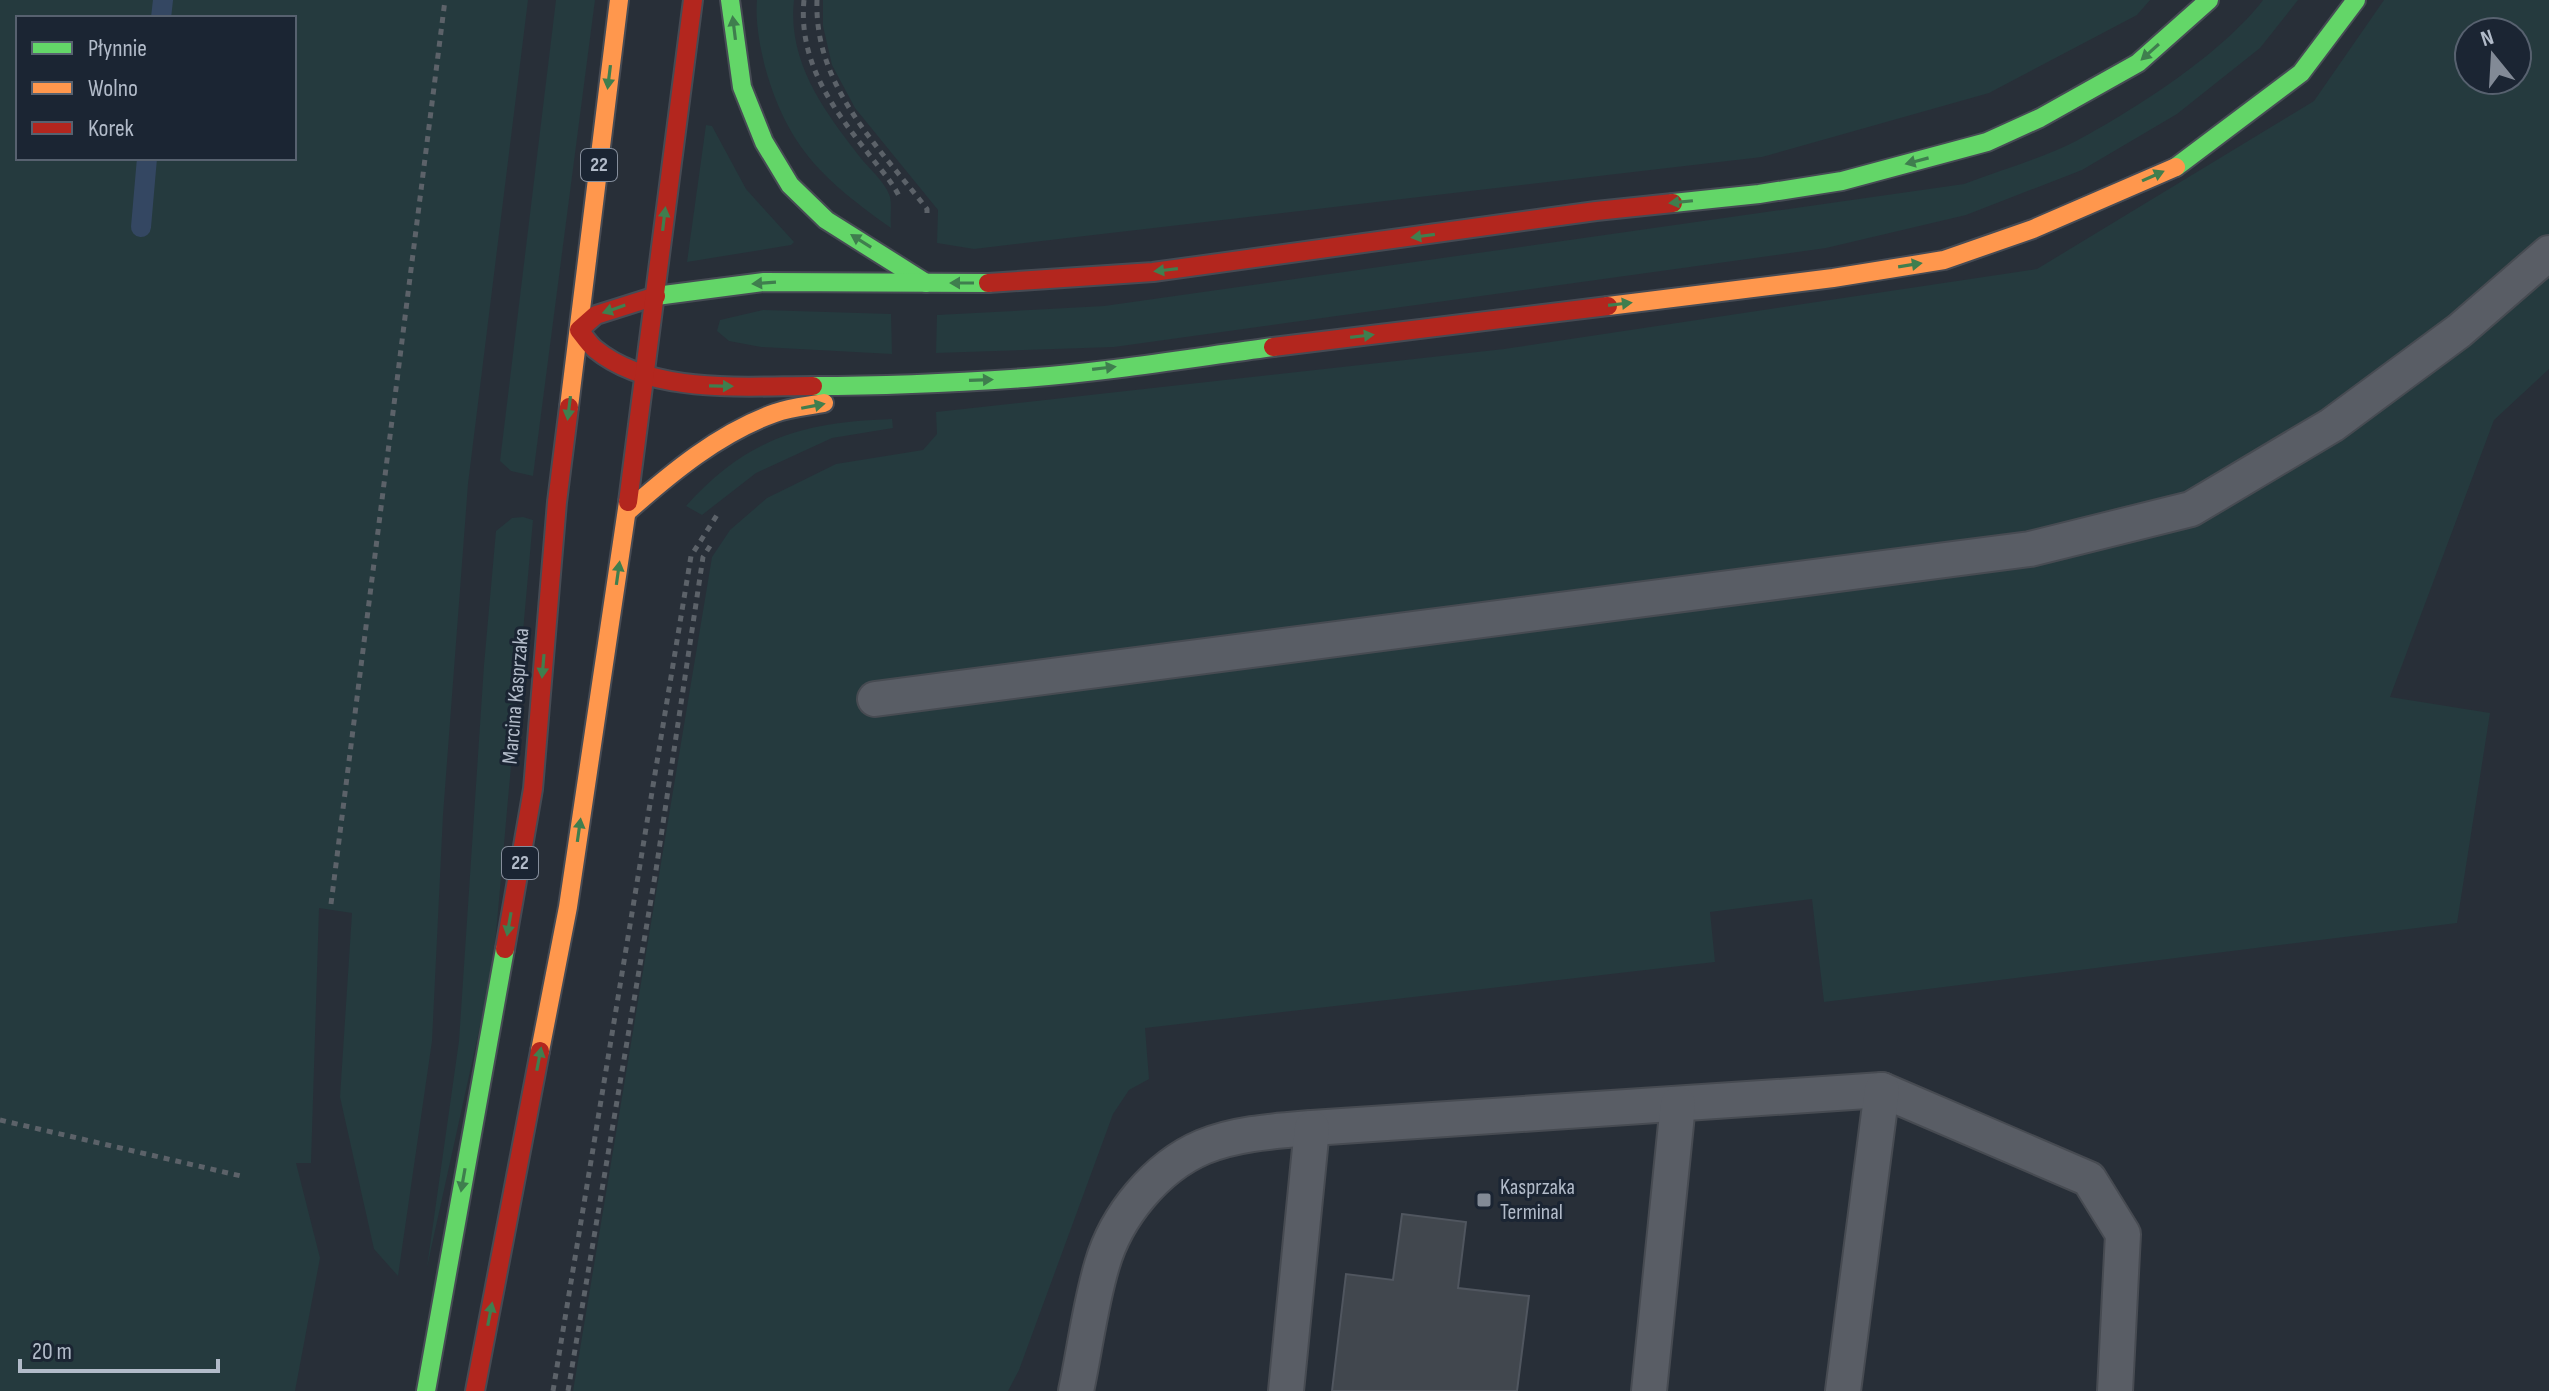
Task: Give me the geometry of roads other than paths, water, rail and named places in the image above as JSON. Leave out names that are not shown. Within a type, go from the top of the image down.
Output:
[{"type":"main road","name":"Marcina Kasprzaka","points":[[426,1391],[533,789],[557,502],[619,0]]},
{"type":"main road","points":[[475,1391],[568,907],[627,512],[693,0]]},
{"type":"main road","points":[[730,0],[742,87],[764,142],[790,185],[826,220],[926,283]]},
{"type":"main road","points":[[908,386],[706,386],[644,376],[595,349],[579,330],[596,315],[655,296],[764,282],[1055,280],[1153,272],[1596,211],[1759,194],[1842,181],[1987,142],[2040,118],[2138,63],[2209,0]]},
{"type":"main road","points":[[627,512],[663,480],[718,441],[777,413],[925,382],[1058,374],[1833,278],[1944,260],[2033,229],[2180,165],[2301,73],[2356,0]]},
{"type":"lane","points":[[875,699],[2030,549],[2191,509],[2332,425],[2459,331],[2549,253]]},
{"type":"lane","points":[[1843,1391],[1882,1090]]},
{"type":"lane","points":[[1076,1391],[1102,1264],[1118,1226],[1142,1193],[1170,1167],[1203,1147],[1256,1133],[1312,1128],[1882,1090],[2089,1179],[2123,1234],[2115,1391]]},
{"type":"lane","points":[[1649,1391],[1678,1104]]},
{"type":"lane","points":[[1286,1391],[1312,1128]]},
{"type":"waterway","points":[[161,16],[163,0]]},
{"type":"waterway","points":[[141,227],[147,160]]},
{"type":"place","name":"Kasprzaka Terminal","points":[[1484,1200]]}]
